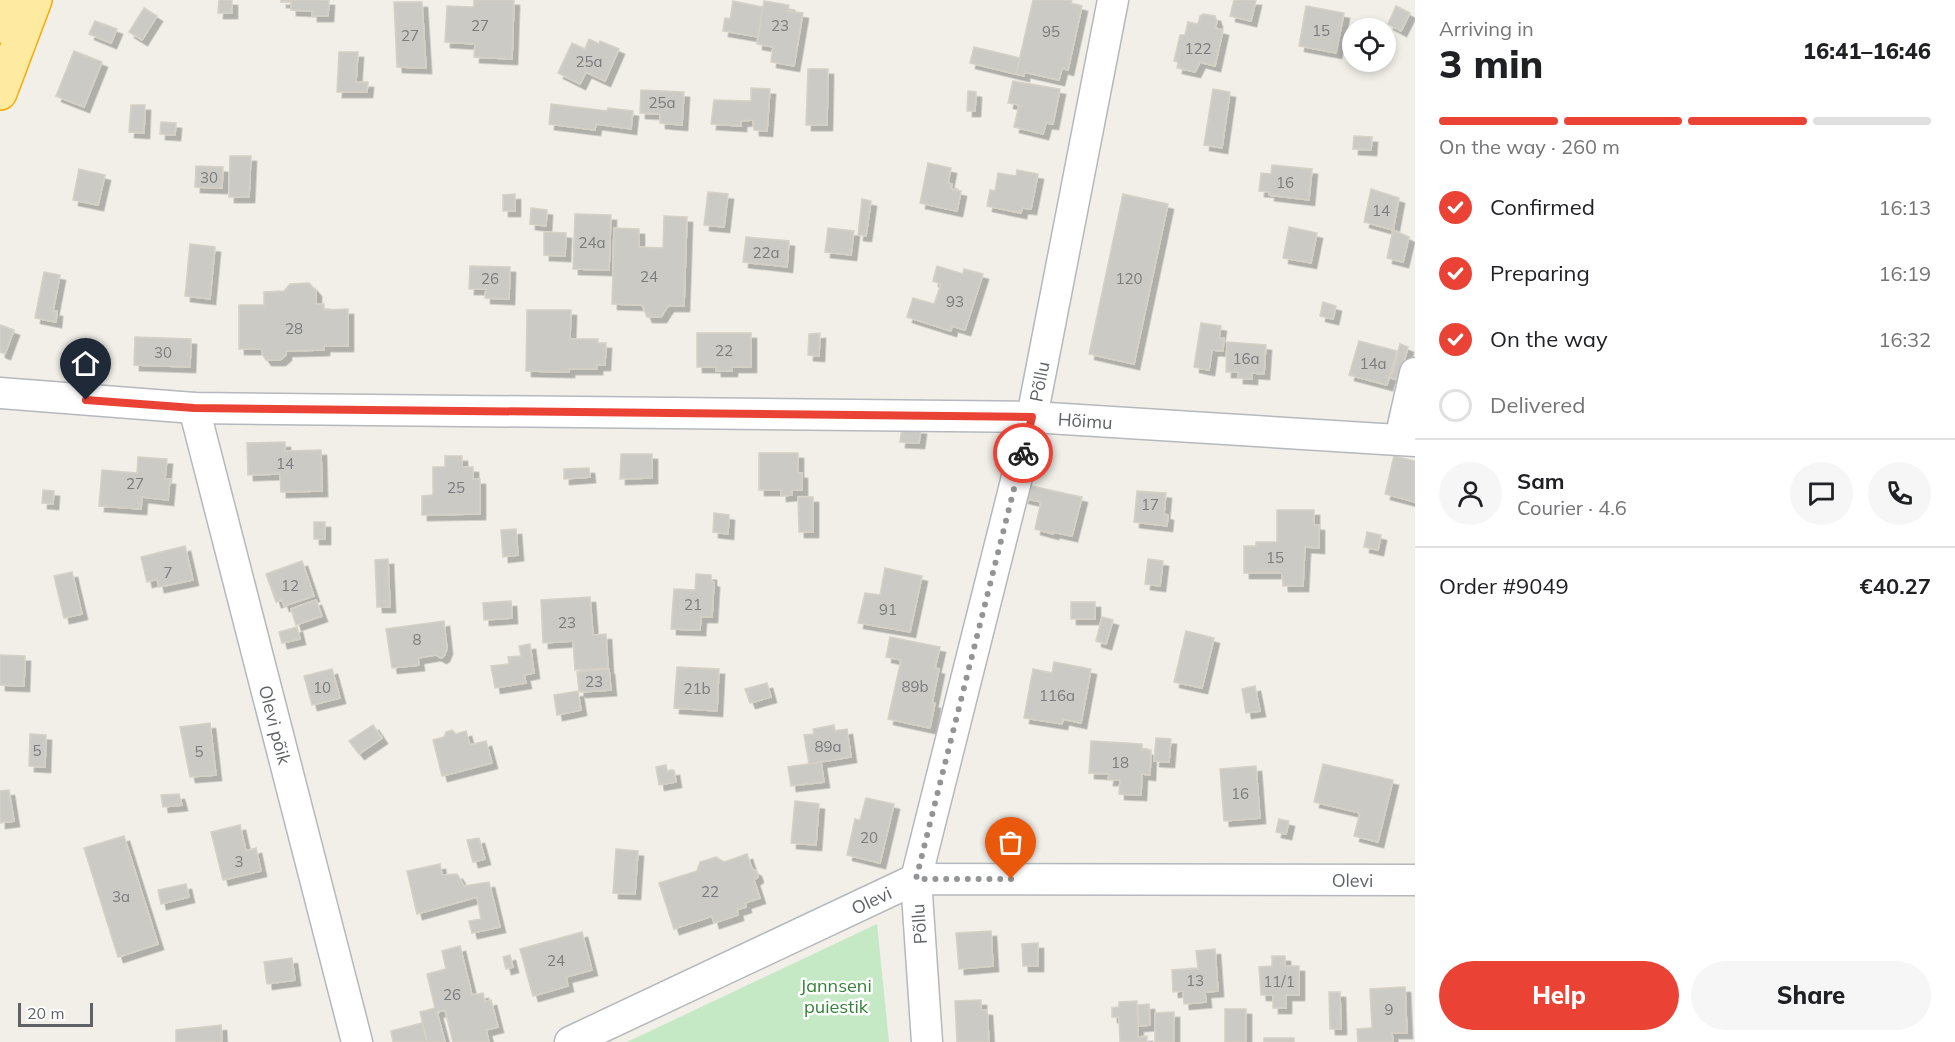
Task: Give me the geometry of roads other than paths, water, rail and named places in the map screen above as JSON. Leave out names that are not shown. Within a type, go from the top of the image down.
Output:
[{"type":"highway","points":[[0,26],[10,0]]},
{"type":"highway","points":[[0,93],[35,0]]},
{"type":"street","name":"Põllu","points":[[927,1042],[916,879],[1032,417],[1113,0]]},
{"type":"street","points":[[1408,440],[1415,373]]},
{"type":"street","name":"Hõimu","points":[[0,393],[194,408],[1032,417],[1408,440]]},
{"type":"street","name":"Olevi põik","points":[[194,408],[357,1042]]},
{"type":"street","name":"Olevi","points":[[570,1042],[916,879],[1415,880]]},
{"type":"park label","name":"Jannseni puiestik","points":[[836,995]]}]
